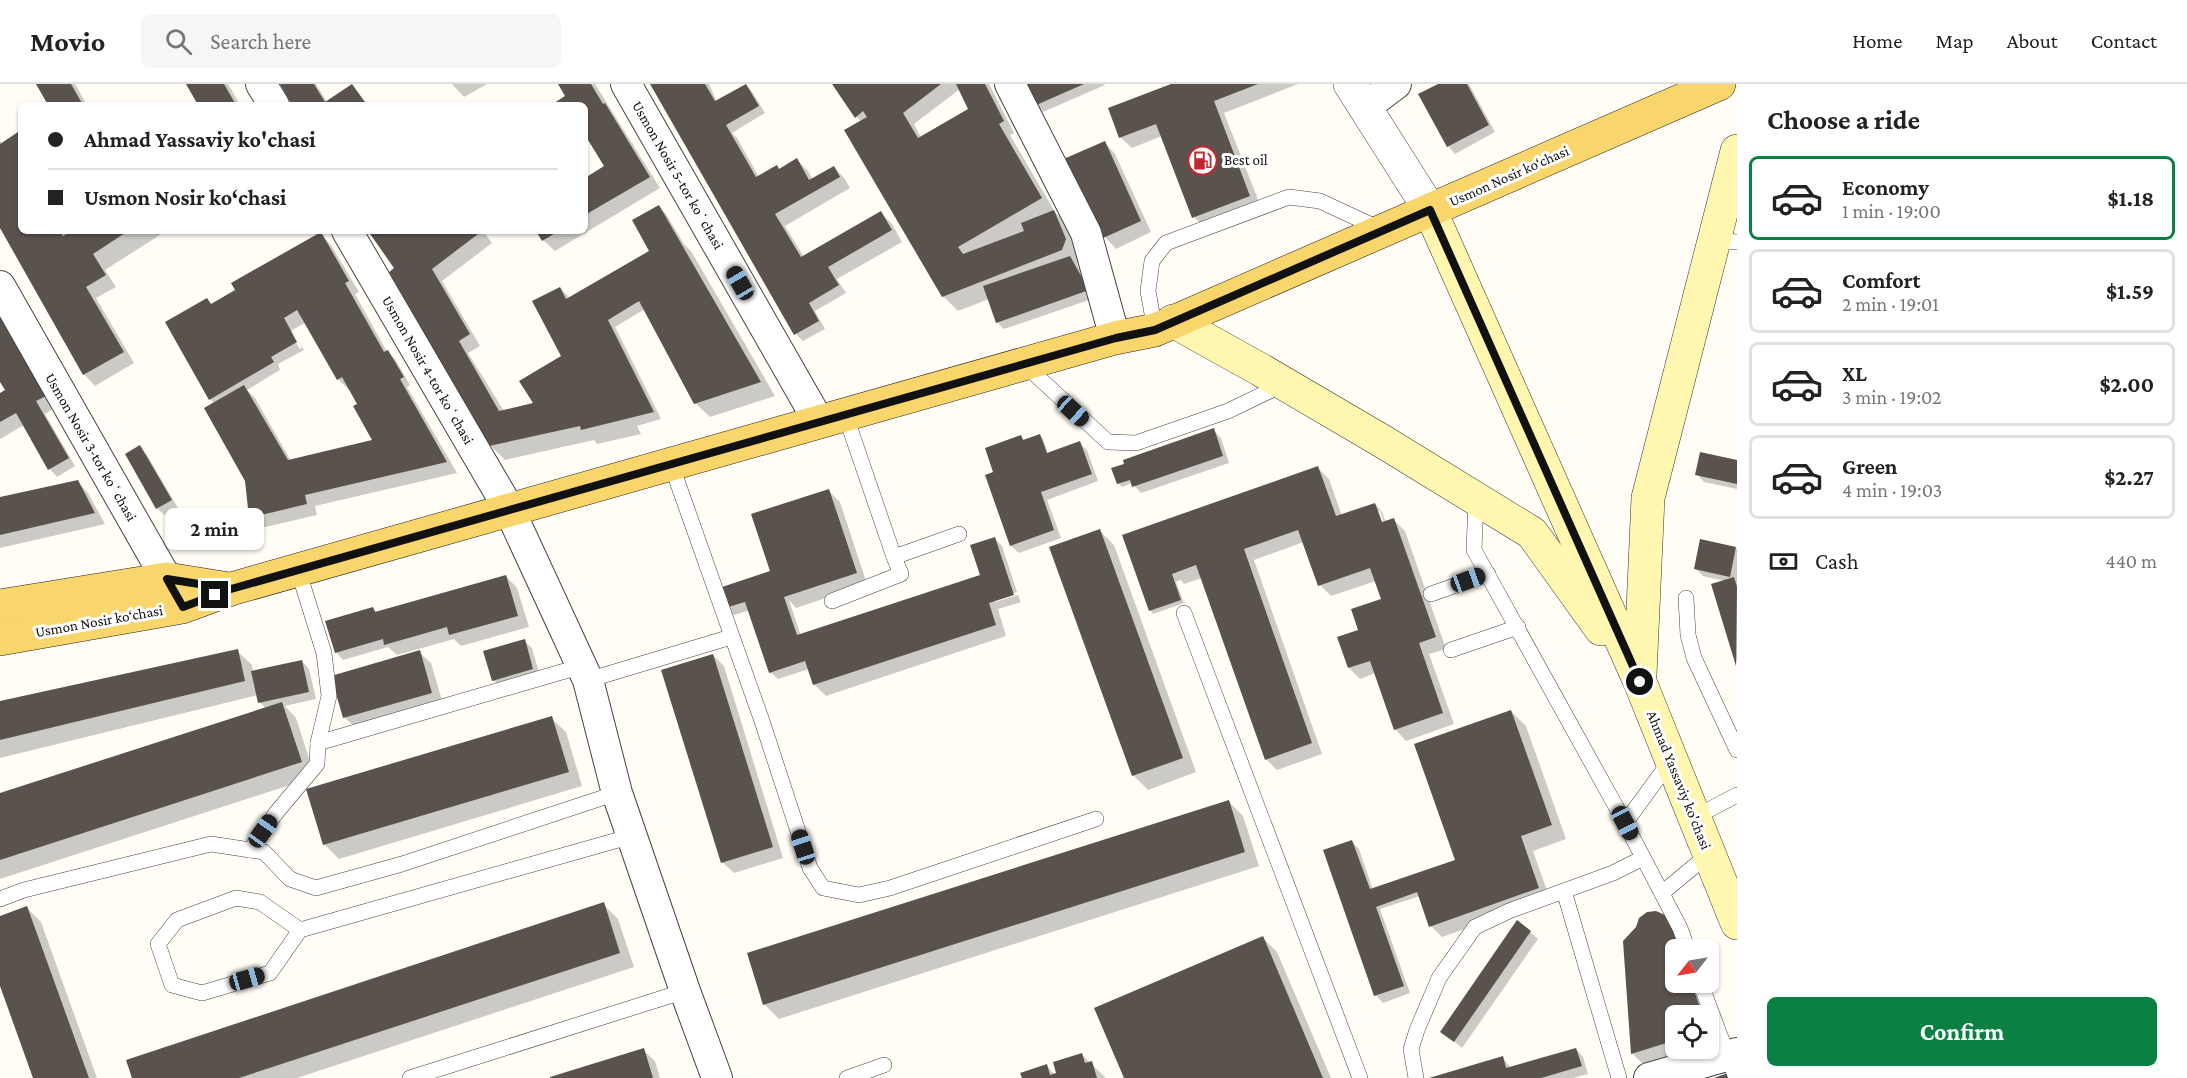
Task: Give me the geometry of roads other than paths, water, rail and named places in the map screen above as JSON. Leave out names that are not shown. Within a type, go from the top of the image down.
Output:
[{"type":"main road","name":"Usmon Nosir ko‘chasi","points":[[0,606],[231,589],[1024,363],[1164,326],[1719,84]]},
{"type":"main road","points":[[1640,682],[1648,498],[1726,241],[1737,151]]},
{"type":"main road","name":"Ahmad Yassaviy ko'chasi","points":[[1430,210],[1640,682],[1737,923]]},
{"type":"main road","points":[[1164,326],[1285,384],[1532,533],[1640,682]]},
{"type":"main road","name":"Usmon Nosir ko‘chasi","points":[[0,639],[175,593]]},
{"type":"street","points":[[261,84],[272,102]]},
{"type":"street","name":"Usmon Nosir 5-tor koʻchasi","points":[[626,84],[832,418]]},
{"type":"street","points":[[1010,84],[1086,233],[1116,338]]},
{"type":"street","points":[[1396,84],[1357,96],[1430,210]]},
{"type":"street","name":"Usmon Nosir 4-tor koʻchasi","points":[[349,234],[509,509],[585,673],[617,793],[717,1078]]},
{"type":"street","name":"Usmon Nosir 3-tor koʻchasi","points":[[0,286],[175,593]]},
{"type":"street","points":[[1649,1078],[1733,1062]]},
{"type":"lane","points":[[1164,326],[1148,291],[1152,261],[1166,243],[1289,197],[1320,201],[1382,230]]},
{"type":"lane","points":[[1024,363],[1108,442],[1136,443],[1228,411],[1285,384]]},
{"type":"lane","points":[[832,418],[901,574],[832,601]]},
{"type":"lane","points":[[671,464],[810,867],[823,888],[859,895],[890,888],[1096,819]]},
{"type":"lane","points":[[1476,500],[1474,550],[1625,823],[1684,939]]},
{"type":"lane","points":[[894,557],[959,534]]},
{"type":"lane","points":[[250,850],[276,813],[317,764],[318,743],[329,696],[324,653],[298,570]]},
{"type":"lane","points":[[1431,594],[1488,574]]},
{"type":"lane","points":[[1686,598],[1688,635],[1694,658],[1737,750]]},
{"type":"lane","points":[[1184,613],[1360,1078]]},
{"type":"lane","points":[[1451,650],[1518,627]]},
{"type":"lane","points":[[318,743],[731,637]]},
{"type":"lane","points":[[1625,823],[1671,760]]},
{"type":"lane","points":[[0,899],[24,890],[212,844],[264,852],[290,879],[316,888],[402,864],[617,793]]},
{"type":"lane","points":[[1695,817],[1737,795]]},
{"type":"lane","points":[[300,930],[260,902],[236,898],[177,920],[158,944],[172,985],[202,993],[270,973],[300,930],[632,836]]},
{"type":"lane","points":[[1662,893],[1709,854]]},
{"type":"lane","points":[[1416,1078],[1411,1049],[1417,1030],[1439,978],[1475,927],[1509,911],[1613,873],[1643,858]]},
{"type":"lane","points":[[1564,891],[1619,1078]]},
{"type":"lane","points":[[410,1078],[685,991]]},
{"type":"lane","points":[[1705,993],[1733,1062]]},
{"type":"lane","points":[[847,1078],[884,1065]]},
{"type":"place","name":"Best oil","points":[[1203,160]]}]
